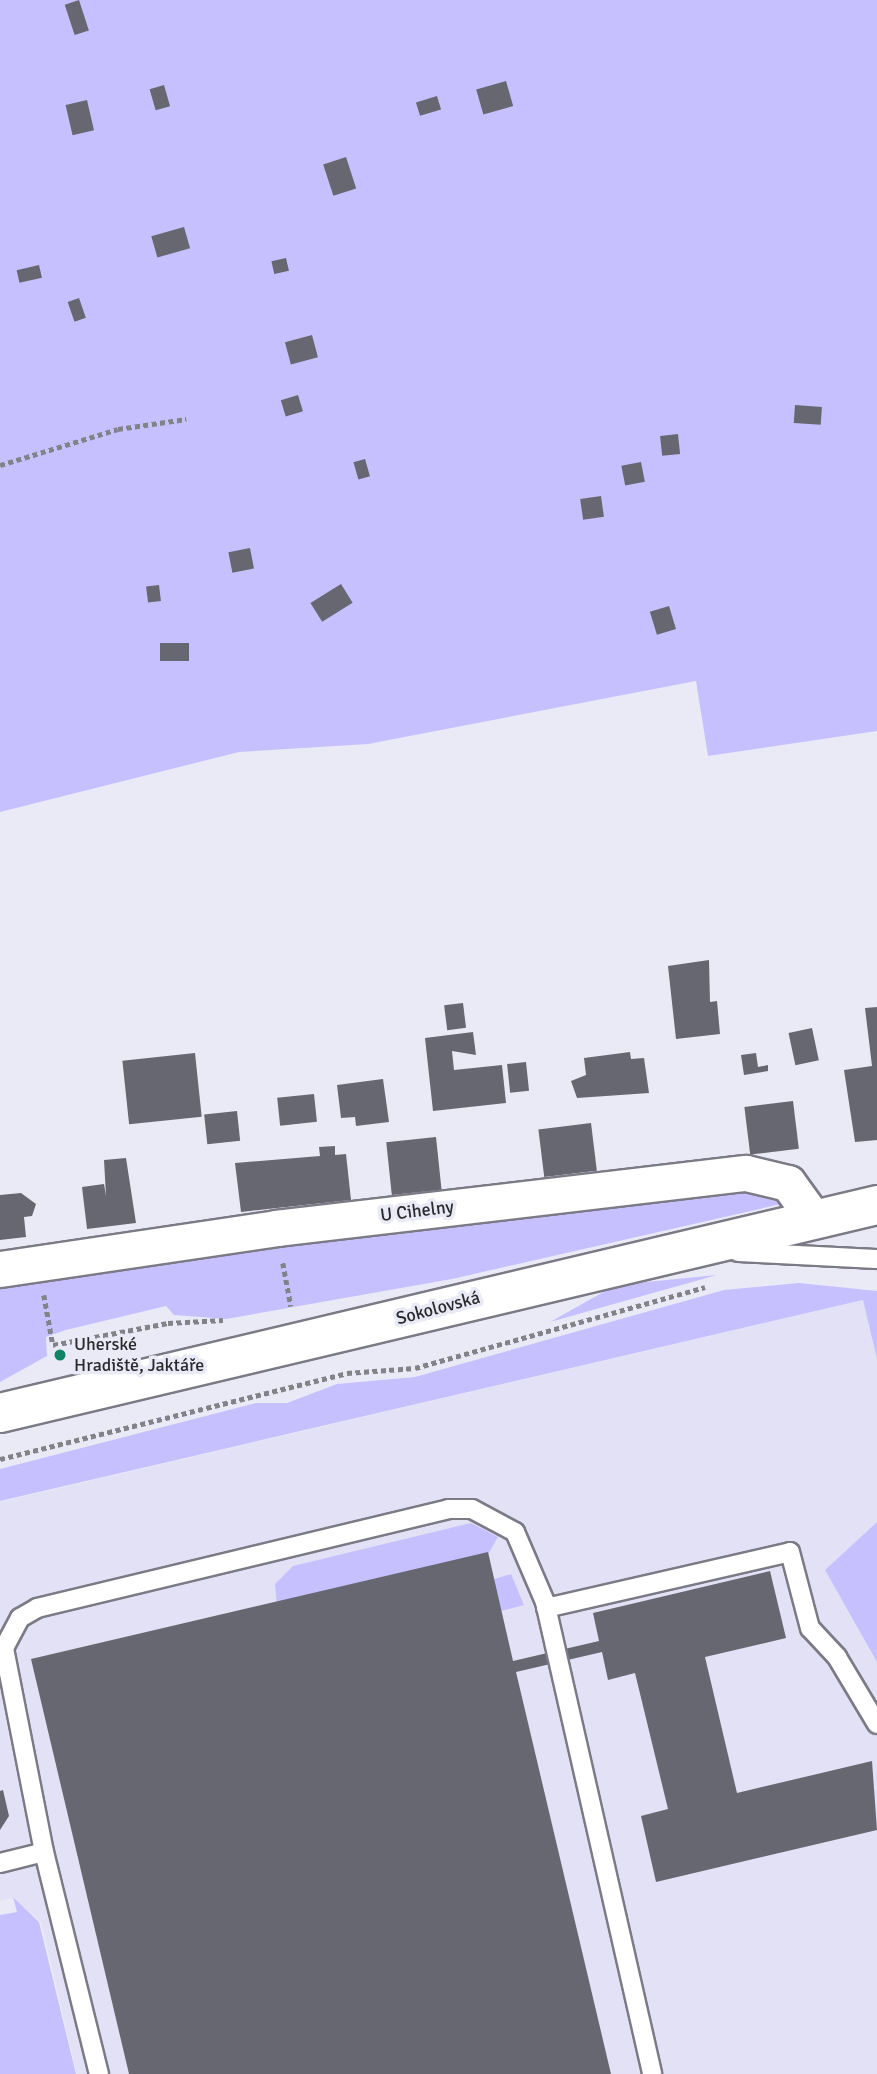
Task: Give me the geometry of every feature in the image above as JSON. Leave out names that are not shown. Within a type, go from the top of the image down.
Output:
[{"type":"main road","name":"Sokolovská","points":[[0,1413],[672,1251],[877,1205]]},
{"type":"street","name":"U Cihelny","points":[[0,1269],[746,1173],[788,1183],[814,1219]]},
{"type":"lane","points":[[672,1251],[877,1259]]},
{"type":"lane","points":[[99,2074],[44,1852],[4,1648],[12,1624],[37,1608],[448,1509],[472,1509],[515,1532],[546,1608],[652,2074]]},
{"type":"lane","points":[[546,1608],[790,1552],[810,1628],[837,1657],[877,1724]]},
{"type":"lane","points":[[0,1863],[44,1852]]},
{"type":"path","points":[[0,466],[118,429],[186,419]]},
{"type":"path","points":[[38,1262],[53,1345],[168,1323],[238,1319]]},
{"type":"path","points":[[0,1459],[334,1376],[415,1368],[719,1283]]},
{"type":"shaded area","points":[[0,0],[877,0],[877,731],[708,756],[696,681],[368,744],[239,752],[0,812]]},
{"type":"shaded area","points":[[762,1180],[782,1194],[781,1204],[452,1279],[226,1319],[174,1315],[166,1306],[66,1330],[46,1337],[47,1356],[0,1382],[0,1288],[135,1260]]},
{"type":"shaded area","points":[[717,1275],[550,1322],[616,1285]]},
{"type":"shaded area","points":[[799,1283],[877,1291],[877,1359],[863,1300],[0,1501],[0,1469],[256,1403],[287,1403],[337,1384],[415,1377],[724,1290]]},
{"type":"shaded area","points":[[864,1300],[877,1359],[877,1522],[825,1570],[877,1662],[877,2074],[77,2074],[41,1922],[14,1898],[0,1901],[0,1502]]},
{"type":"shaded area","points":[[877,1522],[877,1662],[825,1570]]},
{"type":"shaded area","points":[[471,1523],[498,1537],[487,1556],[277,1606],[275,1584],[293,1566]]},
{"type":"shaded area","points":[[511,1574],[524,1605],[501,1611],[494,1579]]},
{"type":"shaded area","points":[[13,1897],[39,1922],[76,2074],[0,2074],[0,1915],[17,1912]]},
{"type":"building","points":[[79,0],[89,30],[75,35],[65,5]]},
{"type":"building","points":[[506,81],[513,106],[483,115],[476,90]]},
{"type":"building","points":[[164,85],[170,106],[156,110],[150,89]]},
{"type":"building","points":[[437,96],[441,109],[420,116],[416,102]]},
{"type":"building","points":[[87,100],[94,130],[73,135],[66,105]]},
{"type":"building","points":[[346,157],[356,188],[333,196],[323,164]]},
{"type":"building","points":[[184,227],[190,248],[157,258],[151,236]]},
{"type":"building","points":[[286,258],[289,271],[274,274],[271,261]]},
{"type":"building","points":[[39,265],[42,278],[20,283],[17,270]]},
{"type":"building","points":[[79,298],[86,318],[74,322],[68,302]]},
{"type":"building","points":[[312,335],[318,357],[291,364],[285,342]]},
{"type":"building","points":[[298,395],[303,411],[286,417],[281,400]]},
{"type":"building","points":[[795,405],[822,407],[821,425],[794,423]]},
{"type":"building","points":[[678,434],[680,454],[662,456],[660,436]]},
{"type":"building","points":[[365,459],[370,476],[358,480],[353,462]]},
{"type":"building","points":[[641,462],[645,482],[625,485],[621,466]]},
{"type":"building","points":[[601,496],[604,517],[583,520],[580,499]]},
{"type":"building","points":[[250,548],[254,569],[232,573],[228,552]]},
{"type":"building","points":[[341,584],[353,603],[322,622],[310,603]]},
{"type":"building","points":[[159,585],[161,601],[148,602],[146,587]]},
{"type":"building","points":[[669,606],[676,629],[657,635],[650,612]]},
{"type":"building","points":[[160,643],[189,643],[189,661],[160,661]]},
{"type":"building","points":[[709,960],[710,1002],[717,1001],[720,1034],[676,1039],[668,966]]},
{"type":"building","points":[[463,1003],[466,1028],[447,1030],[444,1005]]},
{"type":"building","points":[[877,1007],[877,1140],[855,1142],[844,1070],[872,1066],[865,1008]]},
{"type":"building","points":[[812,1028],[819,1060],[795,1065],[789,1033]]},
{"type":"building","points":[[473,1032],[476,1055],[452,1051],[454,1070],[502,1065],[506,1103],[433,1111],[425,1038]]},
{"type":"building","points":[[630,1052],[631,1059],[644,1058],[649,1093],[577,1098],[571,1081],[586,1075],[584,1058]]},
{"type":"building","points":[[195,1053],[202,1117],[129,1124],[122,1061]]},
{"type":"building","points":[[756,1053],[758,1067],[768,1065],[768,1071],[744,1075],[741,1055]]},
{"type":"building","points":[[526,1062],[529,1091],[510,1093],[507,1064]]},
{"type":"building","points":[[383,1079],[389,1122],[356,1126],[355,1117],[341,1118],[337,1085]]},
{"type":"building","points":[[314,1094],[317,1122],[280,1126],[277,1098]]},
{"type":"building","points":[[793,1101],[799,1149],[750,1155],[744,1107]]},
{"type":"building","points":[[237,1111],[240,1141],[207,1144],[204,1114]]},
{"type":"building","points":[[591,1123],[597,1171],[544,1177],[538,1129]]},
{"type":"building","points":[[436,1137],[442,1190],[392,1195],[386,1142]]},
{"type":"building","points":[[335,1146],[335,1155],[346,1154],[351,1200],[241,1212],[235,1163],[320,1156],[319,1147]]},
{"type":"building","points":[[126,1158],[136,1223],[87,1229],[82,1187],[104,1184],[106,1196],[104,1160]]},
{"type":"building","points":[[21,1193],[36,1204],[32,1216],[24,1217],[26,1237],[0,1240],[0,1195]]},
{"type":"building","points":[[488,1552],[513,1661],[599,1641],[593,1613],[770,1571],[786,1638],[705,1657],[737,1793],[872,1761],[877,1830],[656,1882],[641,1816],[668,1809],[635,1673],[608,1680],[602,1652],[516,1672],[611,2074],[129,2074],[31,1659]]},
{"type":"building","points":[[3,1790],[9,1816],[0,1830],[0,1791]]},
{"type":"place","name":"Uherské Hradiště, Jaktáře","points":[[60,1355]]}]
